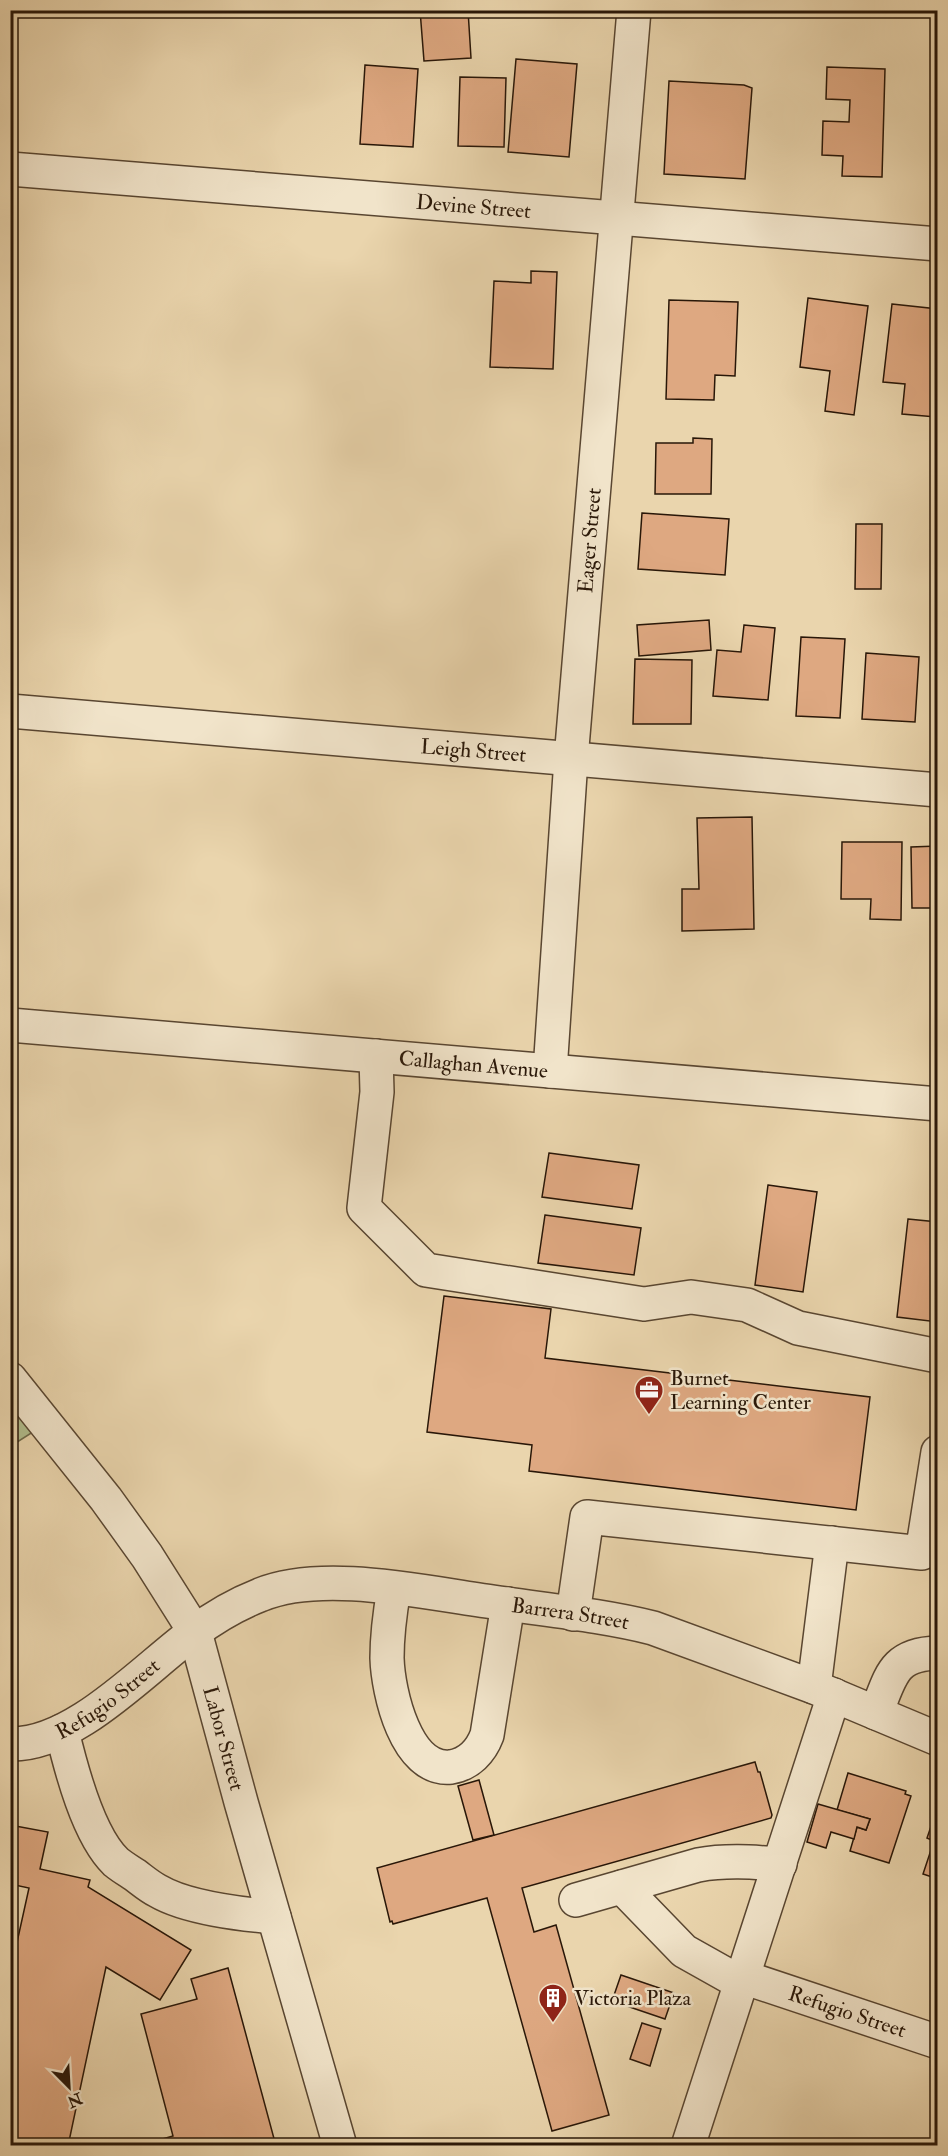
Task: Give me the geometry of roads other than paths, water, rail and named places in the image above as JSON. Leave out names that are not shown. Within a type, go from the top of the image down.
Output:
[{"type":"street","name":"Eager Street","points":[[550,1071],[571,759],[634,10]]},
{"type":"street","name":"Devine Street","points":[[10,169],[938,244]]},
{"type":"street","name":"Leigh Street","points":[[10,711],[938,790]]},
{"type":"street","name":"Callaghan Avenue","points":[[10,1025],[938,1104]]},
{"type":"street","points":[[376,1056],[377,1092],[364,1208],[426,1270],[644,1304],[691,1297],[747,1305],[798,1328],[938,1356]]},
{"type":"street","name":"Labor Street","points":[[10,1379],[120,1518],[195,1632],[340,2145]]},
{"type":"street","points":[[573,1614],[587,1517],[922,1552],[938,1452]]},
{"type":"street","points":[[687,2145],[747,1981],[780,1864],[824,1691],[832,1543]]},
{"type":"street","name":"Barrera Street","points":[[195,1632],[235,1607],[260,1595],[279,1588],[309,1583],[337,1583],[394,1589],[508,1604],[628,1622],[653,1628],[824,1691],[938,1739]]},
{"type":"street","points":[[394,1589],[387,1639],[389,1681],[409,1743],[422,1759],[438,1767],[458,1765],[472,1759],[484,1743],[508,1604]]},
{"type":"street","name":"Refugio Street","points":[[10,1744],[48,1738],[96,1711],[195,1632]]},
{"type":"street","points":[[876,1713],[899,1664],[919,1654],[938,1653]]},
{"type":"street","points":[[62,1731],[71,1768],[99,1839],[116,1862],[159,1892],[181,1900],[223,1911],[274,1917]]},
{"type":"street","points":[[576,1900],[715,1862],[780,1864]]},
{"type":"street","name":"Refugio Street","points":[[622,1887],[684,1951],[747,1981],[938,2042]]},
{"type":"place","name":"Burnet Learning Center","points":[[649,1416]]},
{"type":"place","name":"Victoria Plaza","points":[[553,2024]]}]
